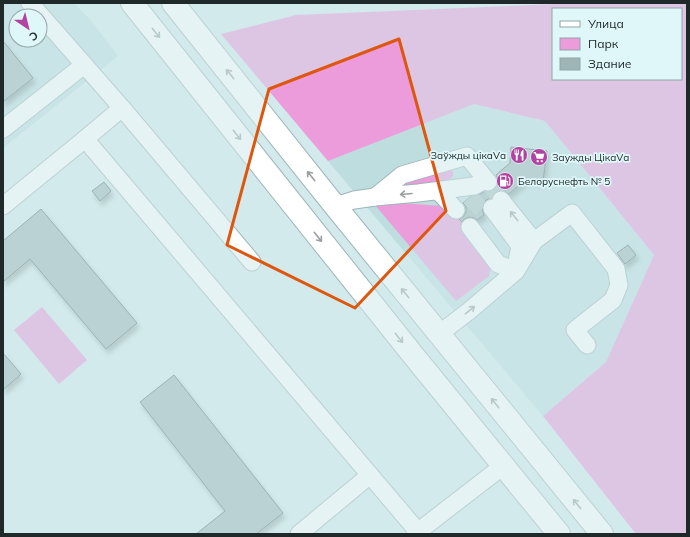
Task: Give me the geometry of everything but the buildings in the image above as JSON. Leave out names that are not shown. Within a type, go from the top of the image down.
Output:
[{"type":"highway","points":[[132,3],[417,361],[559,534]]},
{"type":"highway","points":[[173,3],[335,206],[602,534]]},
{"type":"lane","points":[[30,3],[122,108],[252,262]]},
{"type":"lane","points":[[3,129],[84,65]]},
{"type":"lane","points":[[3,206],[122,108]]},
{"type":"lane","points":[[85,139],[418,533],[503,466]]},
{"type":"lane","points":[[335,206],[354,200],[375,197],[466,192],[467,156],[402,174],[375,197]]},
{"type":"lane","points":[[439,334],[516,271],[534,241],[572,213],[616,269],[619,285],[613,300],[575,330],[587,345]]},
{"type":"lane","points":[[485,214],[520,246],[516,271]]},
{"type":"lane","points":[[485,214],[498,264],[516,271]]},
{"type":"lane","points":[[485,214],[534,241]]},
{"type":"lane","points":[[299,534],[370,476]]},
{"type":"highlighted area","points":[[399,39],[446,211],[355,308],[227,245],[269,89]]},
{"type":"shaded area","points":[[3,3],[74,3],[93,23],[118,56],[3,148]]},
{"type":"shaded area","points":[[474,104],[545,121],[654,255],[606,362],[543,416],[328,161]]},
{"type":"green space","points":[[579,3],[687,3],[687,534],[636,534],[543,416],[606,362],[654,255],[545,121],[474,104],[328,161],[221,34],[296,15]]},
{"type":"green space","points":[[450,168],[453,172],[453,176],[450,179],[415,188],[398,184]]},
{"type":"green space","points":[[388,202],[442,206],[453,212],[468,229],[491,266],[489,276],[456,301],[375,205]]},
{"type":"green space","points":[[42,307],[87,360],[59,384],[14,330]]},
{"type":"tunnel","points":[[488,182],[501,200]]},
{"type":"tunnel","points":[[470,197],[485,214]]},
{"type":"place","name":"Заўжды цікаVа","points":[[519,155]]},
{"type":"place","name":"Заужды ЦікаVа","points":[[539,157]]},
{"type":"place","name":"Белоруснефть № 5","points":[[505,181]]}]
